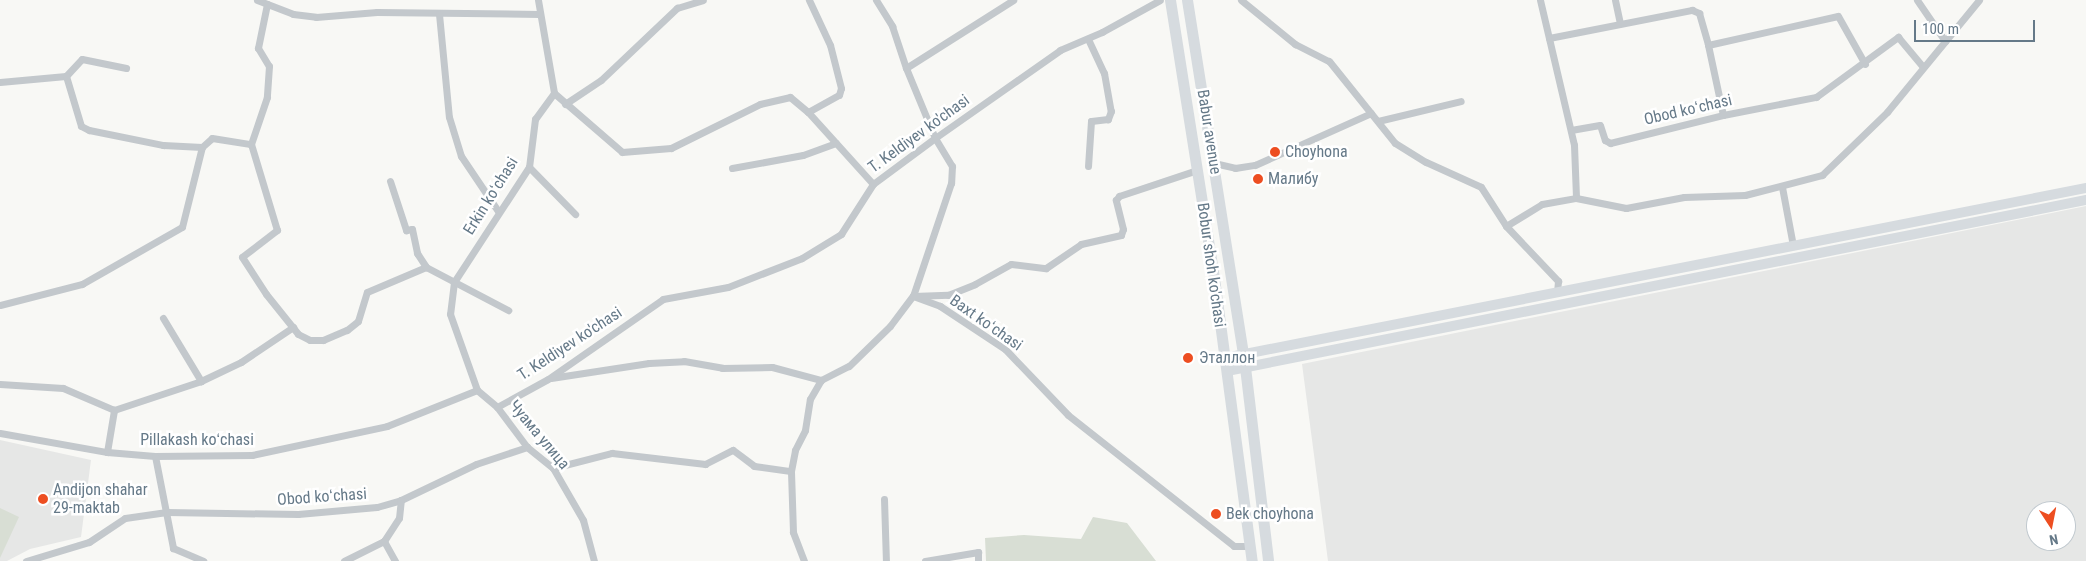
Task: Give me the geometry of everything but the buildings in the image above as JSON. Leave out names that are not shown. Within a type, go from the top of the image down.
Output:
[{"type":"main road","name":"Bobur shoh ko'chasi","points":[[1170,0],[1227,371],[1252,561]]},
{"type":"main road","name":"Babur avenue","points":[[1187,0],[1245,367],[1268,561]]},
{"type":"main road","points":[[1225,358],[2086,188]]},
{"type":"main road","points":[[1227,371],[2086,200]]},
{"type":"main road","points":[[1546,295],[1548,308]]},
{"type":"street","points":[[257,0],[293,14],[316,16],[377,12],[539,14]]},
{"type":"street","points":[[538,0],[554,93],[622,152],[671,148],[774,99],[790,97],[808,112],[873,184]]},
{"type":"street","points":[[565,104],[601,80],[677,8],[704,0]]},
{"type":"street","points":[[808,112],[839,95],[841,88],[830,45],[809,0]]},
{"type":"street","points":[[804,561],[792,532],[792,471],[795,450],[805,430],[810,399],[821,380],[850,366],[890,326],[913,296],[951,183],[952,166],[936,138],[906,68],[892,26],[876,0]]},
{"type":"street","points":[[906,68],[1013,0]]},
{"type":"street","name":"T. Keldiyev ko'chasi","points":[[497,406],[548,378],[662,299],[728,287],[802,258],[841,234],[873,184],[936,138],[1060,50],[1088,39],[1160,0]]},
{"type":"street","points":[[1241,0],[1295,44],[1329,61],[1395,143],[1426,162],[1481,187],[1506,226],[1558,281],[1557,292]]},
{"type":"street","points":[[1540,0],[1570,130],[1576,198]]},
{"type":"street","points":[[1615,0],[1620,23]]},
{"type":"street","points":[[1917,0],[1945,40]]},
{"type":"street","points":[[1506,226],[1542,204],[1576,198],[1626,208],[1684,197],[1744,195],[1782,187],[1822,175],[1887,112],[1979,0]]},
{"type":"street","points":[[267,4],[258,48],[269,66],[267,97],[251,144],[277,230],[242,257],[294,328],[310,340],[337,336],[358,321],[367,292],[426,267]]},
{"type":"street","points":[[1549,38],[1620,23],[1697,11],[1708,45],[1723,114]]},
{"type":"street","points":[[439,14],[448,117],[461,156],[498,212]]},
{"type":"street","points":[[1708,45],[1838,16],[1865,64]]},
{"type":"street","name":"Obod koʻchasi","points":[[1570,130],[1600,125],[1605,140],[1610,143],[1723,114],[1816,97],[1865,64],[1898,37],[1923,66]]},
{"type":"street","points":[[1088,39],[1104,73],[1111,110],[1108,119],[1092,121],[1088,166]]},
{"type":"street","points":[[0,82],[66,76],[82,59],[126,68]]},
{"type":"street","points":[[66,76],[81,126],[89,130],[163,146],[202,147]]},
{"type":"street","name":"Erkin koʻchasi","points":[[477,390],[450,314],[454,282],[529,167],[535,119],[554,93]]},
{"type":"street","points":[[1378,121],[1461,101]]},
{"type":"street","points":[[1214,163],[1236,168],[1255,165],[1372,113]]},
{"type":"street","points":[[0,305],[82,284],[182,227],[202,147],[212,138],[251,144]]},
{"type":"street","points":[[732,168],[803,155],[836,143]]},
{"type":"street","points":[[529,167],[575,214]]},
{"type":"street","points":[[913,296],[948,295],[975,284],[1010,264],[1046,268],[1081,244],[1121,235],[1123,229],[1116,200],[1120,196],[1197,170]]},
{"type":"street","points":[[390,182],[406,230],[412,229],[417,253],[426,267],[508,310]]},
{"type":"street","points":[[1782,187],[1793,246]]},
{"type":"street","name":"Baxt koʻchasi","points":[[913,296],[940,306],[1005,349],[1068,415],[1234,546],[1250,546]]},
{"type":"street","points":[[163,318],[201,381]]},
{"type":"street","points":[[0,384],[63,388],[114,410],[201,381],[241,362],[294,328]]},
{"type":"street","points":[[548,378],[650,363],[684,361],[722,368],[772,367],[821,380]]},
{"type":"street","name":"Чуама улица","points":[[477,390],[497,406],[527,447],[553,468],[583,520],[594,561]]},
{"type":"street","name":"Pillakash koʻchasi","points":[[0,433],[107,452],[155,456],[252,455],[387,426],[477,390]]},
{"type":"street","points":[[107,452],[114,410]]},
{"type":"street","name":"Obod koʻchasi","points":[[26,561],[89,542],[125,518],[167,512],[345,512],[401,500],[476,464],[527,447]]},
{"type":"street","points":[[553,468],[612,453],[705,464],[733,450],[754,466],[792,471]]},
{"type":"street","points":[[155,456],[173,548],[203,561]]},
{"type":"street","points":[[884,499],[886,561]]},
{"type":"street","points":[[344,561],[384,541],[399,518],[401,500]]},
{"type":"street","points":[[384,541],[395,561]]},
{"type":"street","points":[[924,561],[978,552],[978,561]]},
{"type":"shaded area","points":[[2086,206],[2086,561],[1328,561],[1302,364]]},
{"type":"shaded area","name":"Andijon shahar 29-maktab","points":[[0,440],[91,460],[81,537],[30,549],[7,561],[0,561]]},
{"type":"shaded area","points":[[0,508],[19,517],[0,558]]},
{"type":"shaded area","points":[[1093,517],[1127,523],[1156,561],[986,561],[985,538],[1024,535],[1081,539]]},
{"type":"place","name":"Choyhona","points":[[1275,152]]},
{"type":"place","name":"Малибу","points":[[1258,179]]},
{"type":"place","name":"Эталлон","points":[[1188,358]]},
{"type":"place","name":"Andijon shahar 29-maktab","points":[[43,499]]},
{"type":"place","name":"Bek choyhona","points":[[1216,514]]}]
